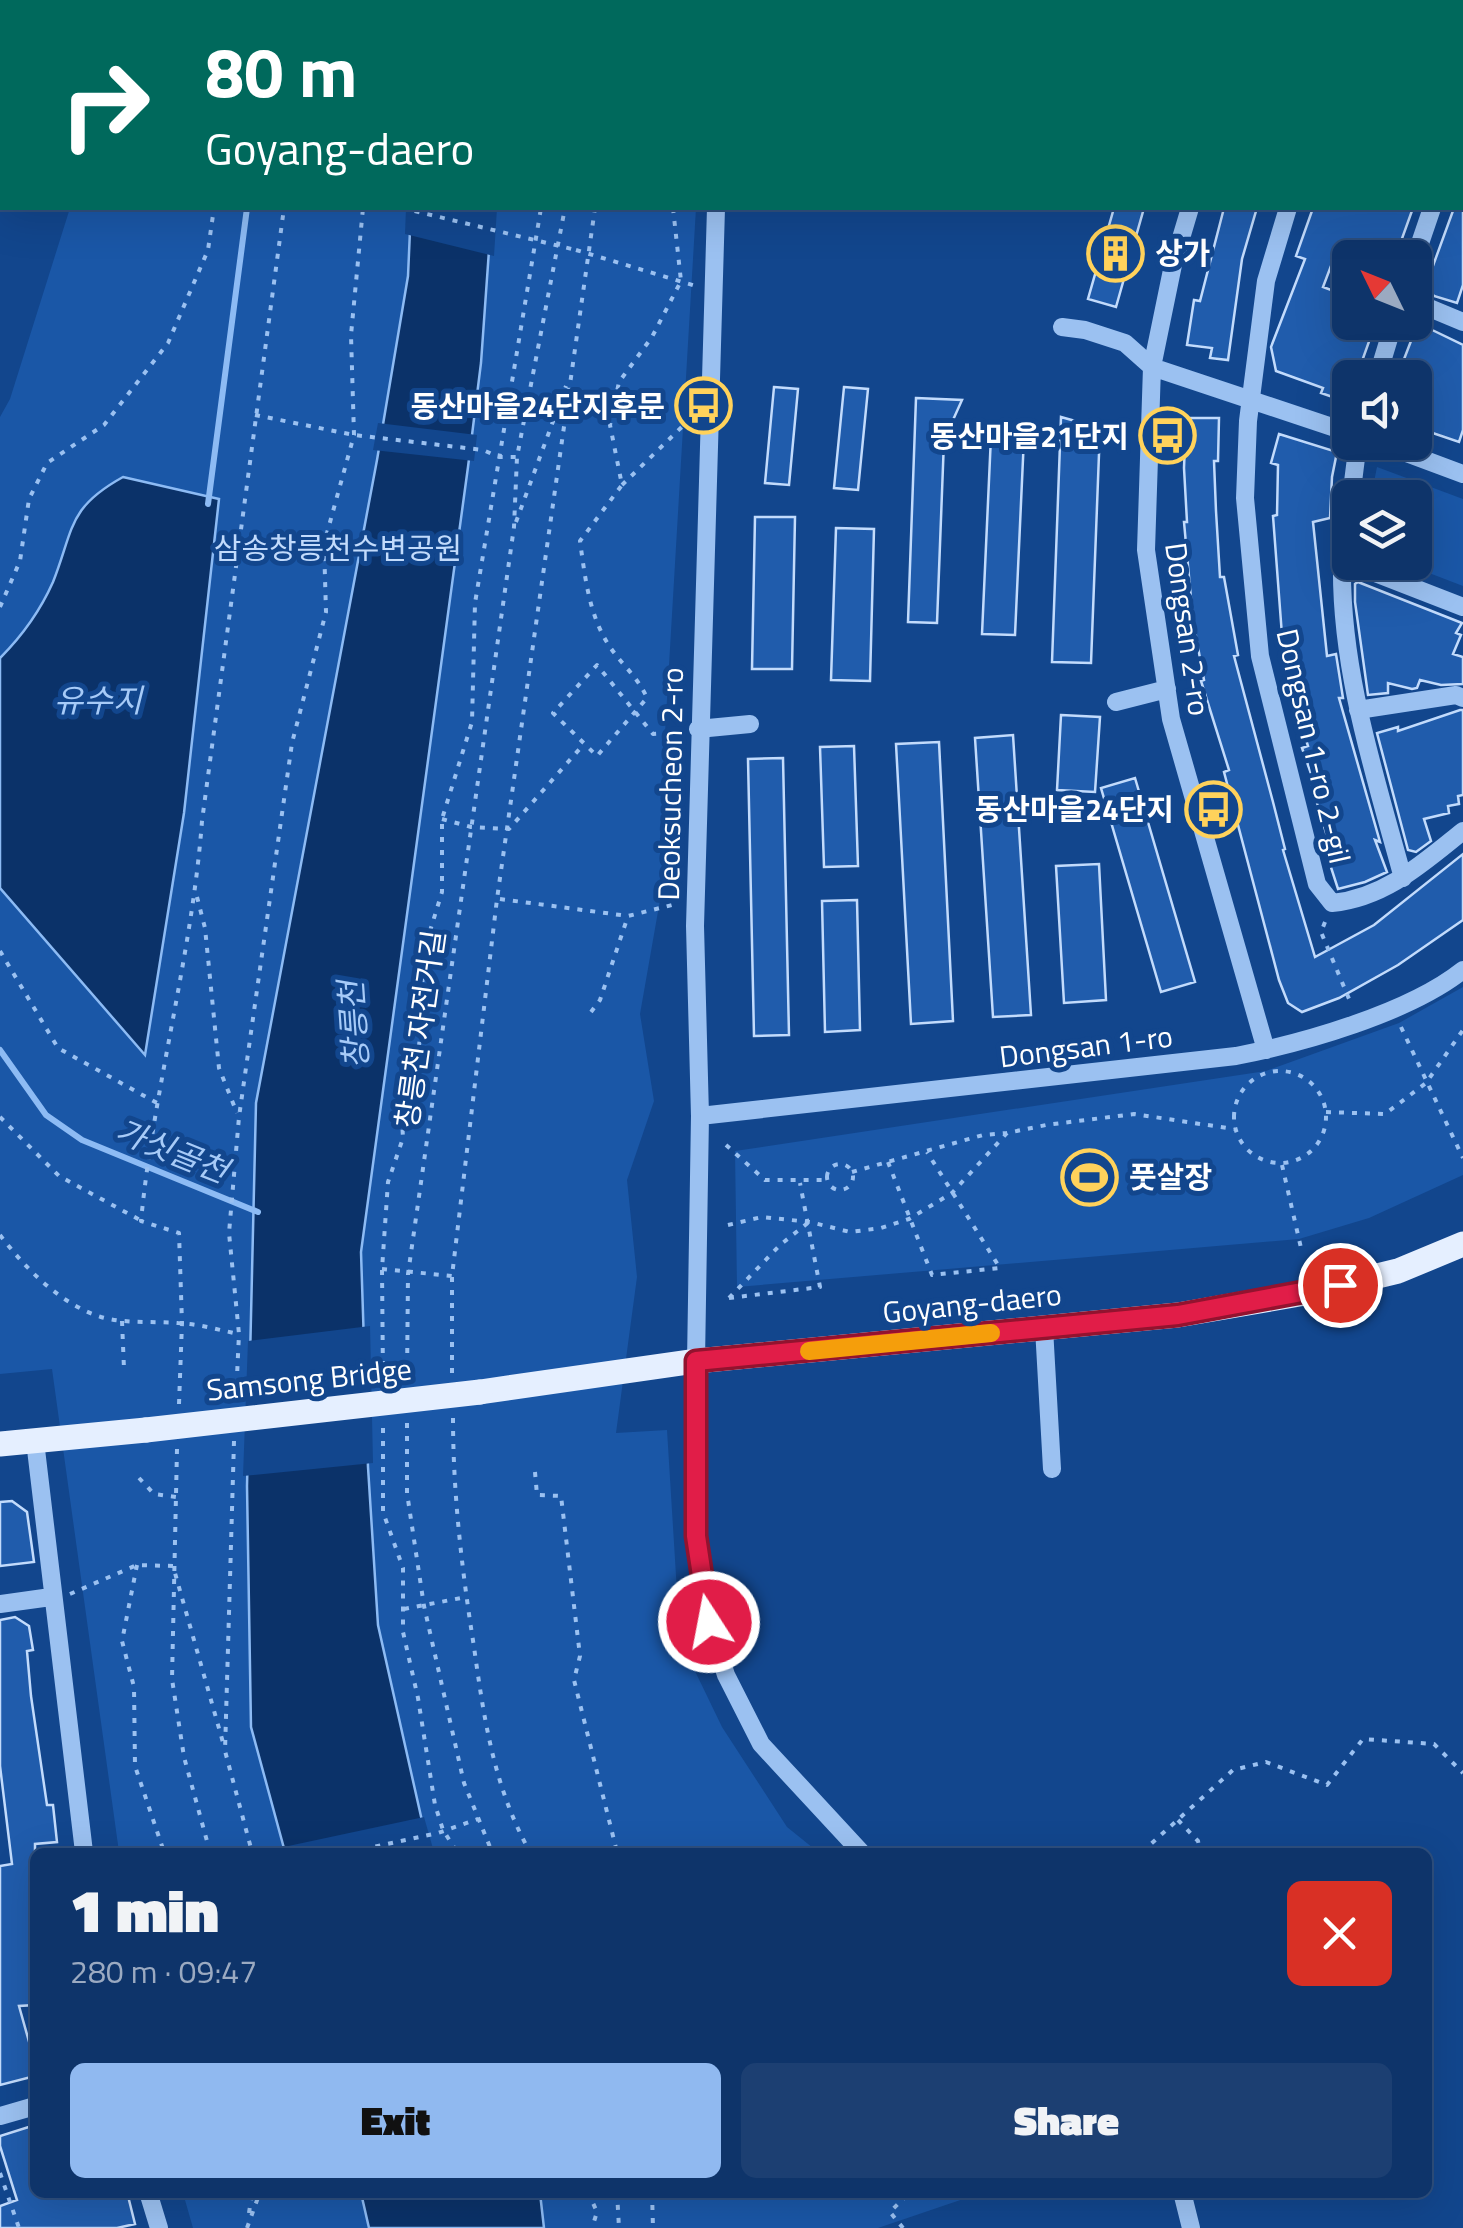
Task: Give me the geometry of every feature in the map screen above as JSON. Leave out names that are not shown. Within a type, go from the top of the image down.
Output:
[{"type":"main road","name":"Goyang-daero","points":[[480,1392],[696,1361],[1178,1315],[1310,1292],[1398,1271],[1463,1244]]},
{"type":"main road","name":"Samsong Bridge","points":[[35,1441],[480,1392]]},
{"type":"main road","points":[[0,1444],[35,1441]]},
{"type":"street","name":"Deoksucheon 2-ro","points":[[716,210],[694,926],[700,1116],[696,1361],[699,1569],[709,1622],[726,1675],[762,1744],[857,1848]]},
{"type":"street","name":"Dongsan 2-ro","points":[[1189,210],[1152,367],[1146,550],[1176,738],[1266,1050]]},
{"type":"street","name":"Dongsan 1-ro 2-gil","points":[[1287,210],[1266,281],[1248,422],[1245,498],[1260,656],[1317,884],[1332,903],[1359,900],[1403,878],[1463,831]]},
{"type":"street","points":[[1421,240],[1431,210]]},
{"type":"street","points":[[1432,309],[1463,322]]},
{"type":"street","points":[[1062,327],[1125,343],[1152,367],[1332,427]]},
{"type":"street","points":[[1425,460],[1463,474]]},
{"type":"street","name":"Dongsan 1-ro 2-gil","points":[[1343,580],[1358,710],[1403,878]]},
{"type":"street","points":[[1393,580],[1463,607]]},
{"type":"street","points":[[1116,702],[1167,690]]},
{"type":"street","points":[[1358,710],[1456,695],[1463,698]]},
{"type":"street","points":[[698,729],[750,724]]},
{"type":"street","name":"Dongsan 1-ro","points":[[700,1116],[1266,1050],[1394,1009],[1463,970]]},
{"type":"street","points":[[1044,1328],[1052,1469]]},
{"type":"street","points":[[35,1441],[60,1596],[84,1848]]},
{"type":"street","points":[[0,1604],[60,1596]]},
{"type":"street","points":[[0,2116],[30,2107]]},
{"type":"street","points":[[150,2198],[159,2228]]},
{"type":"street","points":[[1184,2198],[1191,2228]]},
{"type":"path","points":[[0,607],[20,561],[29,499],[47,463],[104,425],[168,343],[208,250],[214,210]]},
{"type":"path","points":[[141,1221],[158,1102],[196,895],[202,820],[284,210]]},
{"type":"path","points":[[236,1412],[239,1334],[229,1232],[238,1117],[292,744],[326,612],[324,544],[354,435],[351,335],[363,210]]},
{"type":"path","points":[[410,210],[576,250],[700,286]]},
{"type":"path","points":[[383,1381],[382,1269],[388,1182],[403,1138],[401,1102],[418,1054],[424,1012],[422,957],[442,892],[442,819],[472,722],[476,603],[541,210]]},
{"type":"path","name":"창릉천 자전거길","points":[[408,1393],[408,1274],[514,527],[517,457],[565,210]]},
{"type":"path","points":[[452,1376],[452,1276],[498,899],[594,210]]},
{"type":"path","points":[[622,485],[610,425],[619,382],[652,337],[681,281],[673,210]]},
{"type":"path","points":[[514,527],[570,375]]},
{"type":"path","points":[[255,415],[354,435],[517,457]]},
{"type":"path","points":[[675,733],[653,734],[636,713],[597,665],[553,713],[597,756],[636,713],[646,698],[640,682],[608,645],[588,599],[580,541],[622,485],[693,416]]},
{"type":"path","points":[[510,829],[584,743]]},
{"type":"path","points":[[442,819],[471,827],[510,829]]},
{"type":"path","points":[[196,895],[205,928],[219,1068],[238,1117]]},
{"type":"path","points":[[498,899],[628,916],[672,905]]},
{"type":"path","points":[[1332,903],[1322,932],[1352,1006]]},
{"type":"path","points":[[591,1012],[600,1000],[628,916]]},
{"type":"path","points":[[0,951],[58,1048],[158,1102]]},
{"type":"path","points":[[1398,1019],[1463,1158]]},
{"type":"path","points":[[1326,1112],[1385,1114],[1426,1083],[1463,1030]]},
{"type":"path","points":[[1288,1072],[1314,1084],[1326,1112],[1319,1141],[1296,1160],[1281,1163],[1252,1154],[1234,1129],[1236,1098],[1246,1086],[1288,1072]]},
{"type":"path","points":[[1240,1076],[1246,1086]]},
{"type":"path","points":[[852,1172],[983,1135],[1134,1114],[1234,1129]]},
{"type":"path","points":[[0,1117],[59,1176],[141,1221],[180,1233],[178,1420]]},
{"type":"path","points":[[728,1225],[762,1217],[810,1222],[850,1232],[909,1219],[952,1193],[1007,1133]]},
{"type":"path","points":[[726,1145],[766,1180],[828,1180]]},
{"type":"path","points":[[888,1162],[932,1276],[1000,1268],[928,1152]]},
{"type":"path","points":[[1281,1163],[1301,1248]]},
{"type":"path","points":[[834,1165],[847,1166],[852,1172],[853,1181],[844,1190],[836,1189],[828,1180],[834,1165]]},
{"type":"path","points":[[800,1182],[810,1222],[820,1287],[729,1298],[780,1245],[810,1222]]},
{"type":"path","points":[[0,1235],[20,1261],[61,1296],[98,1316],[182,1323],[239,1334]]},
{"type":"path","points":[[382,1269],[452,1276]]},
{"type":"path","points":[[122,1321],[124,1369]]},
{"type":"path","points":[[408,1413],[407,1492],[424,1606],[464,1783],[490,1848]]},
{"type":"path","points":[[453,1415],[466,1597],[489,1748],[512,1821],[528,1848]]},
{"type":"path","points":[[383,1418],[383,1512],[403,1568],[403,1632],[440,1832],[454,1848]]},
{"type":"path","points":[[225,1751],[235,1432]]},
{"type":"path","points":[[178,1439],[172,1678],[184,1758],[209,1848]]},
{"type":"path","points":[[536,1472],[538,1494],[561,1496],[580,1656],[574,1680],[617,1848]]},
{"type":"path","points":[[139,1478],[154,1494],[176,1497]]},
{"type":"path","points":[[60,1596],[137,1565],[172,1566]]},
{"type":"path","points":[[137,1565],[122,1641],[134,1687],[135,1766],[163,1848]]},
{"type":"path","points":[[172,1566],[251,1848]]},
{"type":"path","points":[[404,1609],[466,1597]]},
{"type":"path","points":[[1146,1848],[1233,1770],[1266,1762],[1327,1785],[1363,1740],[1434,1744],[1463,1773]]},
{"type":"path","points":[[368,1848],[478,1819]]},
{"type":"path","points":[[1178,1820],[1198,1840],[1199,1848]]},
{"type":"path","points":[[0,2172],[19,2228]]},
{"type":"path","points":[[247,2228],[250,2198]]},
{"type":"path","points":[[248,2220],[257,2198]]},
{"type":"path","points":[[591,2198],[597,2212],[592,2228]]},
{"type":"path","points":[[617,2198],[618,2228]]},
{"type":"path","points":[[652,2198],[653,2228]]},
{"type":"path","points":[[904,2198],[890,2212],[904,2228]]},
{"type":"green space","name":"삼송창릉천수변공원","points":[[69,210],[696,210],[665,733],[663,883],[640,1014],[654,1101],[627,1180],[637,1277],[616,1433],[667,1430],[680,1640],[722,1727],[787,1827],[813,1848],[118,1848],[52,1369],[0,1374],[0,417],[10,399]]},
{"type":"green space","points":[[1377,467],[1412,480],[1374,480]]},
{"type":"green space","points":[[1432,487],[1463,499],[1463,586],[1432,574]]},
{"type":"green space","points":[[1463,987],[1463,1175],[1369,1218],[1299,1239],[737,1287],[735,1151],[1266,1071],[1399,1023]]},
{"type":"green space","points":[[184,2198],[966,2198],[878,2228],[193,2228]]},
{"type":"water","name":"창릉천","points":[[411,210],[492,210],[481,363],[468,467],[361,1252],[378,1625],[428,1848],[284,1848],[251,1727],[247,1486],[256,1103],[408,276]]},
{"type":"water","name":"유수지","points":[[123,477],[219,499],[184,813],[145,1055],[0,888],[0,658],[43,602],[82,510]]},
{"type":"water","points":[[362,2198],[541,2198],[544,2228],[369,2228]]},
{"type":"pier","points":[[406,210],[497,210],[494,256],[405,234]]},
{"type":"pier","points":[[378,423],[477,435],[474,461],[373,450]]},
{"type":"pier","points":[[370,1326],[373,1463],[243,1476],[248,1341]]},
{"type":"pier","points":[[424,1817],[433,1848],[279,1848]]},
{"type":"building","name":"상가","points":[[1113,210],[1143,210],[1116,307],[1088,299]]},
{"type":"building","points":[[1223,210],[1256,211],[1242,259],[1228,360],[1210,358],[1212,348],[1187,345],[1194,300],[1200,301]]},
{"type":"building","points":[[1312,210],[1412,210],[1401,240],[1332,240],[1332,263],[1323,287],[1332,290],[1332,340],[1370,340],[1362,360],[1332,360],[1332,397],[1321,393],[1323,388],[1276,371],[1271,347],[1305,259],[1296,256]]},
{"type":"building","points":[[1453,210],[1463,210],[1463,285],[1457,303],[1434,296],[1432,268]]},
{"type":"building","points":[[1432,330],[1463,345],[1463,430],[1459,442],[1432,433],[1432,360],[1404,360],[1411,340],[1432,340]]},
{"type":"building","points":[[774,387],[798,389],[789,485],[765,483]]},
{"type":"building","points":[[844,387],[868,389],[858,490],[834,488]]},
{"type":"building","points":[[916,398],[962,400],[944,440],[937,623],[908,622]]},
{"type":"building","points":[[1061,417],[1100,428],[1091,663],[1052,662]]},
{"type":"building","points":[[1186,418],[1219,418],[1218,461],[1214,461],[1220,577],[1224,577],[1238,655],[1234,656],[1283,850],[1315,957],[1374,925],[1463,854],[1463,920],[1398,965],[1339,998],[1302,1012],[1288,1003],[1279,980],[1224,772],[1229,770],[1201,681],[1204,680],[1193,620],[1184,522]]},
{"type":"building","points":[[1279,434],[1332,450],[1332,460],[1335,460],[1330,518],[1313,522],[1327,656],[1336,654],[1343,698],[1339,698],[1380,842],[1375,840],[1387,872],[1338,889],[1327,855],[1332,853],[1312,786],[1315,785],[1302,748],[1308,746],[1285,675],[1273,516],[1277,515],[1278,465],[1271,463]]},
{"type":"building","points":[[991,436],[1024,437],[1015,635],[982,634]]},
{"type":"building","points":[[755,517],[795,517],[792,669],[752,669]]},
{"type":"building","points":[[836,528],[874,529],[870,681],[831,680]]},
{"type":"building","points":[[1358,582],[1462,623],[1453,654],[1463,657],[1463,684],[1441,685],[1420,680],[1417,688],[1412,689],[1388,683],[1388,693],[1368,695],[1355,602]]},
{"type":"building","points":[[1460,710],[1463,795],[1458,796],[1459,804],[1448,806],[1449,813],[1424,819],[1431,841],[1416,852],[1408,850],[1377,733],[1398,727],[1398,731]]},
{"type":"building","points":[[1061,715],[1100,717],[1095,792],[1057,790]]},
{"type":"building","points":[[1013,735],[1031,1015],[993,1017],[975,738]]},
{"type":"building","points":[[939,742],[953,1021],[911,1024],[896,744]]},
{"type":"building","points":[[854,746],[858,866],[824,867],[820,747]]},
{"type":"building","points":[[783,758],[789,1035],[754,1036],[748,759]]},
{"type":"building","points":[[1135,778],[1195,982],[1161,992],[1101,788]]},
{"type":"building","points":[[1099,864],[1106,1000],[1064,1003],[1056,866]]},
{"type":"building","points":[[857,900],[860,1030],[825,1032],[822,901]]},
{"type":"building","points":[[12,1501],[27,1512],[34,1562],[0,1566],[0,1502]]},
{"type":"building","points":[[15,1617],[29,1626],[33,1650],[27,1651],[31,1696],[47,1805],[53,1805],[57,1842],[30,1848],[30,2005],[19,2006],[30,2045],[30,2077],[0,2085],[0,1866],[12,1864],[0,1766],[0,1620]]},
{"type":"building","points":[[30,2127],[30,2198],[128,2198],[135,2224],[117,2228],[0,2228],[0,2206],[17,2200],[0,2136]]},
{"type":"waterway","points":[[208,504],[247,210]]},
{"type":"waterway","name":"가싯골천","points":[[0,1050],[46,1115],[82,1140],[258,1212]]},
{"type":"slow traffic","points":[[809,1351],[991,1333]]},
{"type":"place","name":"상가","points":[[1116,253]]},
{"type":"place","name":"동산마을24단지후문","points":[[704,406]]},
{"type":"place","name":"동산마을21단지","points":[[1168,436]]},
{"type":"place","name":"동산마을24단지","points":[[1213,809]]},
{"type":"place","name":"풋살장","points":[[1090,1177]]},
{"type":"route","points":[[709,1622],[696,1536],[696,1361],[1178,1315],[1340,1285]]}]
